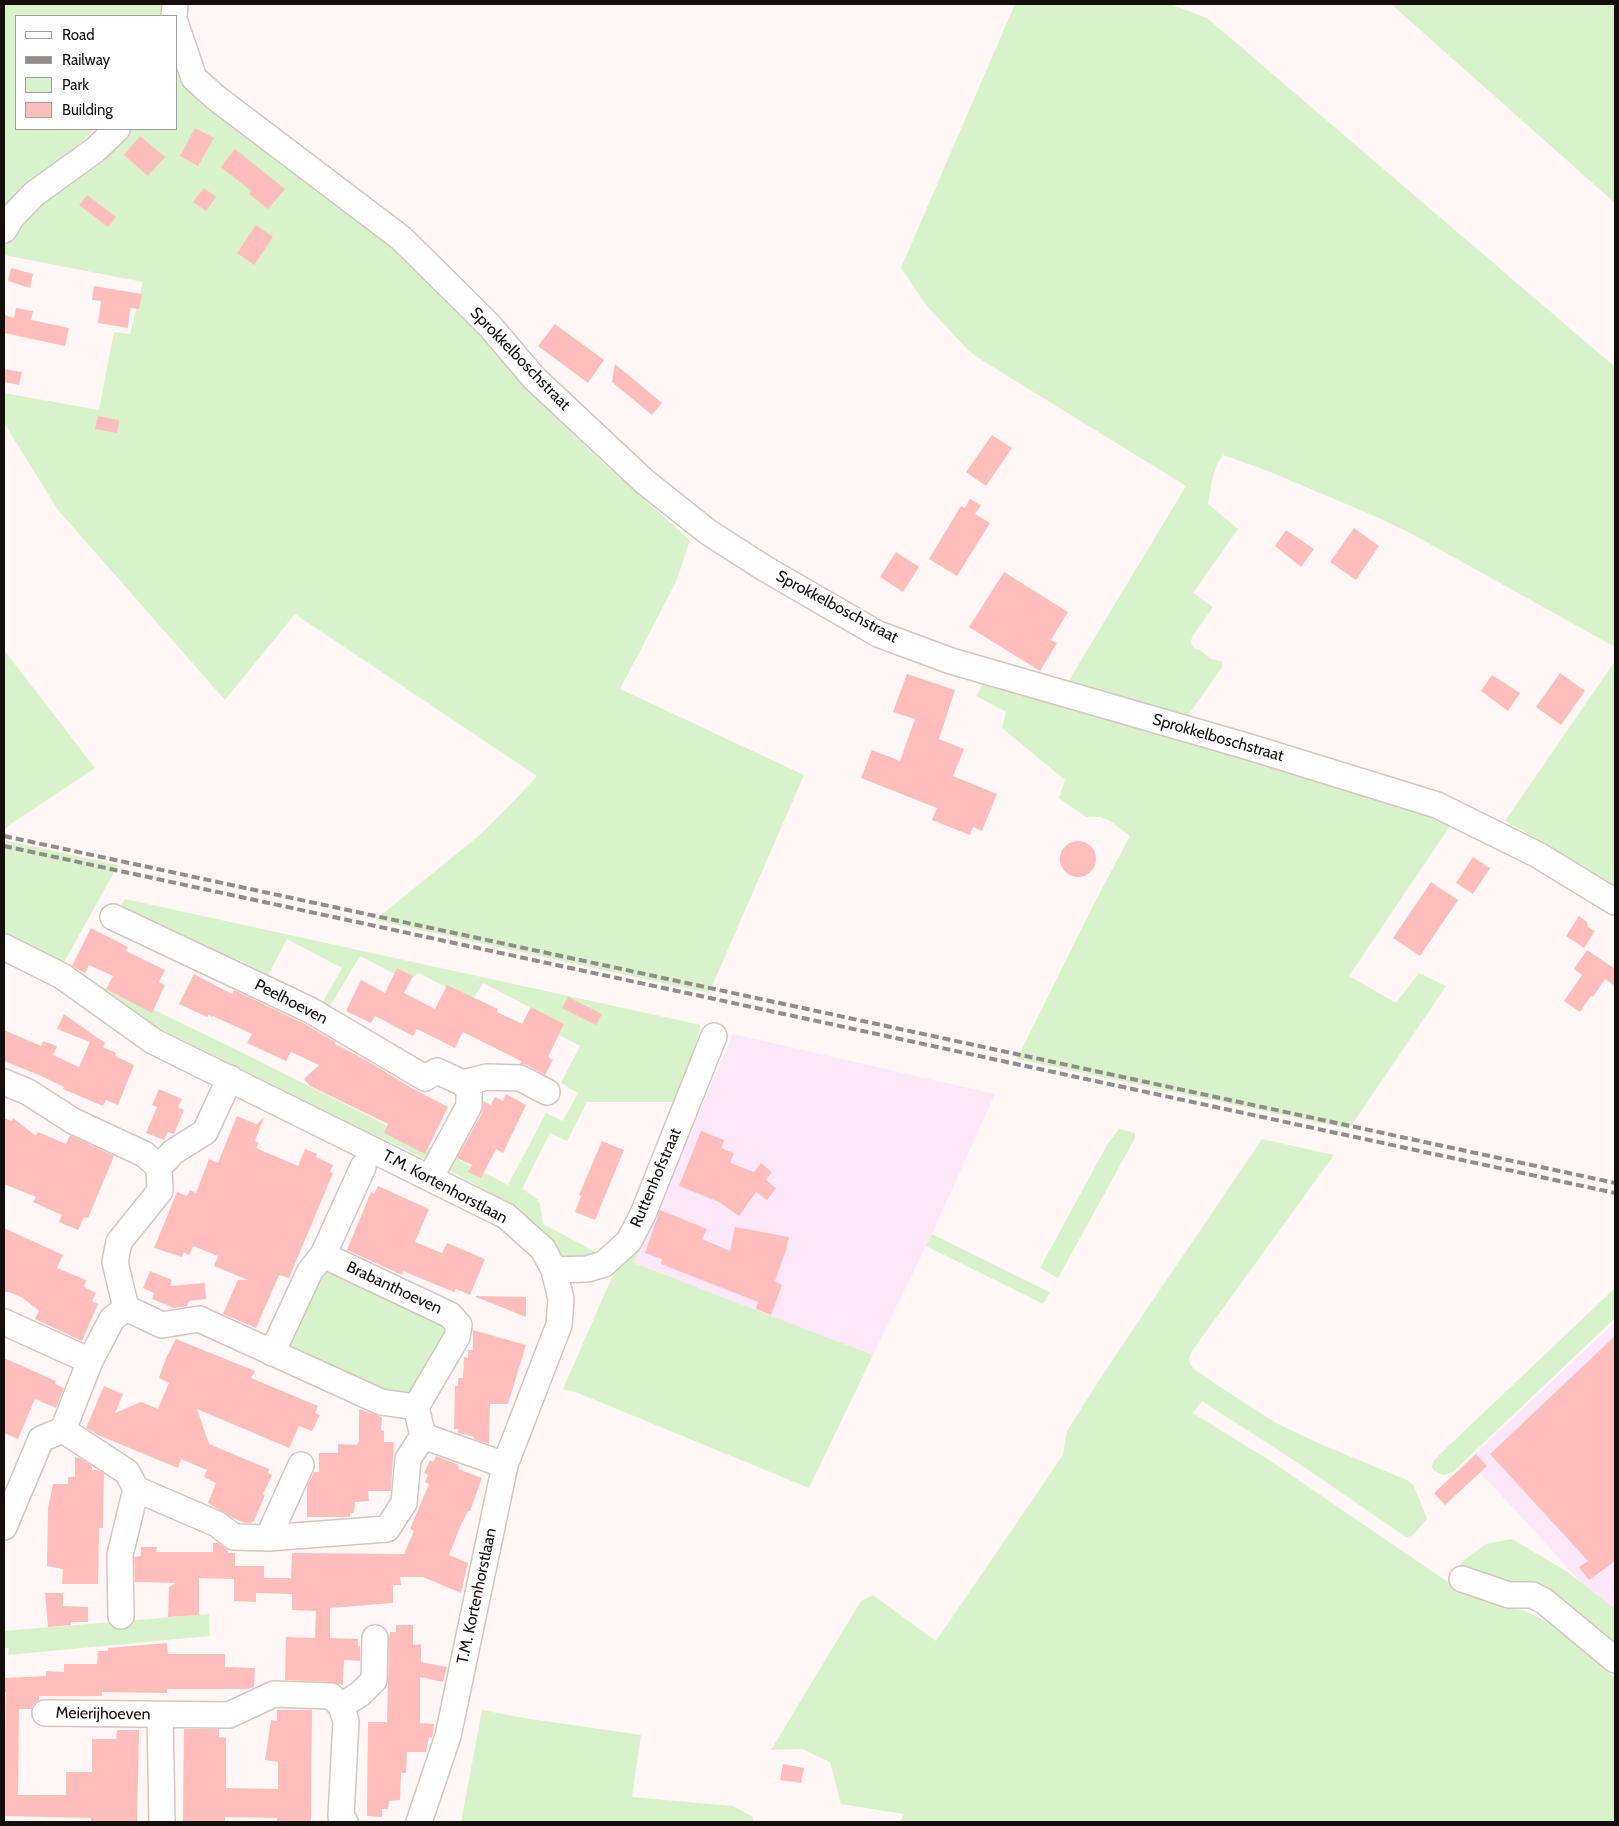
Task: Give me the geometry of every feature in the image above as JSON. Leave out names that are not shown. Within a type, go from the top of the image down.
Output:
[{"type":"street","name":"Sprokkelboschstraat","points":[[178,35],[185,72],[215,97],[401,238],[489,325],[534,378],[645,482],[708,532],[764,568],[878,634],[951,661],[1246,746],[1437,805],[1538,855],[1615,902]]},
{"type":"street","points":[[4,230],[12,216],[34,194],[94,150],[115,130]]},
{"type":"street","name":"Peelhoeven","points":[[113,917],[310,1010],[425,1078],[437,1071],[463,1083]]},
{"type":"street","name":"T.M. Kortenhorstlaan","points":[[4,946],[62,976],[153,1041],[506,1216],[543,1249],[554,1270],[561,1299],[558,1325],[505,1465],[448,1736],[420,1822]]},
{"type":"street","name":"Ruttenhofstraat","points":[[554,1270],[586,1269],[604,1264],[628,1241],[643,1214],[714,1036]]},
{"type":"street","points":[[430,1178],[469,1106],[469,1090],[463,1083],[487,1077],[520,1078],[546,1092]]},
{"type":"street","points":[[126,1308],[115,1262],[119,1242],[160,1191],[159,1166],[173,1152],[205,1132],[230,1078]]},
{"type":"street","points":[[4,1082],[28,1092],[73,1120],[144,1154],[159,1166]]},
{"type":"street","points":[[272,1353],[310,1271],[323,1255],[363,1167]]},
{"type":"street","name":"Brabanthoeven","points":[[323,1255],[450,1315],[459,1325],[457,1337],[416,1407]]},
{"type":"street","points":[[62,1430],[127,1472],[136,1489],[217,1524],[234,1537],[268,1538],[387,1529],[404,1503],[408,1459],[423,1436],[416,1407],[381,1402],[199,1319],[162,1325],[126,1308]]},
{"type":"street","points":[[4,1528],[41,1439],[62,1430],[90,1361],[112,1319],[126,1308]]},
{"type":"street","points":[[4,1322],[90,1361]]},
{"type":"street","points":[[423,1436],[505,1465]]},
{"type":"street","points":[[268,1538],[300,1465]]},
{"type":"street","points":[[121,1616],[120,1555],[136,1489]]},
{"type":"street","points":[[1462,1579],[1509,1595],[1532,1595],[1544,1601],[1615,1660]]},
{"type":"street","points":[[345,1822],[341,1816],[346,1721],[341,1706],[360,1694],[374,1680],[376,1638]]},
{"type":"street","name":"Meierijhoeven","points":[[45,1713],[229,1715],[274,1694],[331,1696],[341,1706]]},
{"type":"street","name":"Meierijhoeven","points":[[160,1715],[162,1822]]},
{"type":"shaded area","points":[[733,1034],[995,1094],[932,1234],[873,1355],[634,1263]]},
{"type":"shaded area","points":[[1615,1322],[1615,1620],[1468,1460]]},
{"type":"green space","points":[[4,4],[168,4],[172,15],[15,15],[15,130],[93,130],[4,223]]},
{"type":"green space","points":[[1015,4],[1170,4],[1207,18],[1615,367],[1615,647],[1412,534],[1268,471],[1223,455],[1217,464],[1212,480],[1208,504],[1238,529],[1193,593],[1213,607],[1192,637],[1191,643],[1195,649],[1200,650],[1211,659],[1222,661],[1222,667],[1187,717],[1068,682],[1186,486],[968,350],[926,305],[901,268]]},
{"type":"green space","points":[[1391,4],[1615,4],[1615,203]]},
{"type":"green space","points":[[178,75],[299,170],[407,260],[464,317],[558,419],[599,459],[690,540],[676,582],[620,689],[804,775],[709,993],[375,920],[481,834],[537,776],[295,614],[225,700],[58,510],[4,423],[4,393],[99,410],[114,332],[130,334],[143,282],[4,255],[4,244],[9,235],[111,130],[178,130]]},
{"type":"green space","points":[[4,650],[95,768],[4,830]]},
{"type":"green space","points":[[1615,661],[1615,890],[1535,838],[1505,821]]},
{"type":"green space","points":[[986,679],[1454,820],[1349,976],[1396,1003],[1419,973],[1446,986],[1349,1129],[1017,1059],[1130,836],[1109,820],[1100,817],[1086,817],[1059,798],[1065,780],[1002,728],[1006,712],[976,696]]},
{"type":"green space","points":[[4,840],[118,865],[62,966],[4,936]]},
{"type":"green space","points":[[125,899],[701,1025],[679,1102],[587,1102],[567,1141],[550,1133],[522,1189],[537,1199],[540,1204],[543,1224],[600,1254],[601,1258],[562,1259],[526,1218],[505,1201],[446,1168],[446,1153],[508,1185],[546,1113],[563,1121],[578,1093],[561,1083],[580,1046],[533,1021],[537,1011],[483,983],[472,1001],[419,973],[408,981],[360,956],[329,1008],[321,1005],[342,968],[287,939],[268,975],[237,959],[230,963],[117,915]]},
{"type":"green space","points":[[92,983],[123,995],[241,1052],[432,1148],[425,1159],[343,1120],[151,1024]]},
{"type":"green space","points":[[1119,1129],[1135,1133],[1135,1138],[1058,1278],[1040,1268],[1107,1145]]},
{"type":"green space","points":[[1262,1139],[1334,1155],[1192,1351],[1189,1358],[1190,1364],[1217,1385],[1276,1423],[1318,1443],[1409,1481],[1414,1486],[1427,1519],[1412,1536],[1406,1537],[1301,1465],[1202,1401],[1193,1413],[1269,1460],[1464,1593],[1488,1603],[1525,1611],[1550,1623],[1615,1678],[1615,1822],[900,1822],[904,1814],[841,1804],[830,1762],[802,1749],[771,1750],[861,1601],[873,1595],[936,1641],[1063,1455],[1067,1431],[1111,1362]]},
{"type":"green space","points":[[655,1179],[668,1184],[634,1263],[873,1355],[809,1488],[578,1393],[563,1389]]},
{"type":"green space","points":[[932,1234],[1050,1292],[1043,1304],[926,1246]]},
{"type":"green space","points":[[325,1257],[453,1319],[420,1386],[408,1392],[386,1392],[289,1353],[285,1339]]},
{"type":"green space","points":[[1615,1288],[1615,1318],[1453,1472],[1444,1475],[1434,1471],[1432,1467],[1433,1462],[1440,1454]]},
{"type":"green space","points":[[1512,1539],[1566,1571],[1615,1609],[1615,1660],[1548,1605],[1455,1571],[1464,1560],[1486,1544]]},
{"type":"green space","points":[[209,1614],[210,1636],[8,1655],[9,1648],[4,1648],[4,1631]]},
{"type":"green space","points":[[482,1710],[641,1735],[632,1797],[733,1806],[753,1817],[753,1822],[461,1822]]},
{"type":"building","points":[[195,128],[214,138],[198,166],[180,156]]},
{"type":"building","points":[[140,136],[165,157],[148,176],[124,155]]},
{"type":"building","points":[[235,149],[285,189],[268,209],[249,194],[251,191],[221,167]]},
{"type":"building","points":[[204,188],[216,197],[206,211],[193,202]]},
{"type":"building","points":[[87,195],[116,217],[108,227],[79,205]]},
{"type":"building","points":[[256,225],[273,237],[254,265],[237,253]]},
{"type":"building","points":[[11,268],[33,274],[30,288],[8,281]]},
{"type":"building","points":[[94,286],[142,294],[139,309],[130,308],[128,328],[98,323],[101,301],[92,300]]},
{"type":"building","points":[[16,308],[33,311],[31,320],[69,328],[65,346],[4,333],[5,315],[14,318]]},
{"type":"building","points":[[555,324],[604,360],[588,383],[538,346]]},
{"type":"building","points":[[615,364],[662,403],[652,415],[612,382]]},
{"type":"building","points":[[4,369],[22,372],[19,385],[4,382]]},
{"type":"building","points":[[98,416],[119,420],[117,433],[95,429]]},
{"type":"building","points":[[992,435],[1012,448],[986,486],[966,472]]},
{"type":"building","points":[[970,499],[981,505],[975,514],[990,523],[957,576],[929,559],[961,506],[965,508]]},
{"type":"building","points":[[1354,528],[1379,546],[1356,580],[1330,562]]},
{"type":"building","points":[[1286,530],[1314,549],[1301,567],[1275,546]]},
{"type":"building","points":[[896,552],[919,567],[903,592],[880,577]]},
{"type":"building","points":[[1004,572],[1068,612],[1051,640],[1057,643],[1040,671],[969,627]]},
{"type":"building","points":[[1560,673],[1585,691],[1561,725],[1536,707]]},
{"type":"building","points":[[907,674],[955,690],[939,739],[964,749],[953,776],[997,794],[982,831],[973,827],[970,835],[932,820],[937,808],[861,778],[872,750],[900,761],[915,719],[893,712]]},
{"type":"building","points":[[1492,675],[1520,693],[1508,711],[1481,691]]},
{"type":"building","points":[[1078,841],[1085,842],[1091,846],[1095,852],[1095,866],[1091,872],[1085,876],[1078,877],[1071,876],[1065,872],[1061,866],[1060,859],[1061,852],[1065,846],[1071,842]]},
{"type":"building","points":[[1473,857],[1490,868],[1473,894],[1456,883]]},
{"type":"building","points":[[1431,882],[1458,900],[1420,956],[1393,938]]},
{"type":"building","points":[[1579,916],[1587,922],[1588,927],[1595,931],[1584,948],[1566,936]]},
{"type":"building","points":[[91,928],[128,947],[126,951],[165,970],[159,982],[165,985],[152,1013],[106,989],[113,976],[89,965],[85,973],[72,966]]},
{"type":"building","points":[[1587,950],[1615,969],[1615,986],[1605,979],[1580,1012],[1564,1001],[1582,975],[1574,969]]},
{"type":"building","points":[[397,968],[413,976],[404,993],[435,1009],[447,985],[498,1009],[497,1012],[522,1024],[531,1007],[564,1024],[548,1057],[553,1060],[545,1075],[527,1065],[520,1064],[521,1061],[463,1032],[455,1048],[417,1029],[413,1036],[375,1016],[371,1023],[346,1011],[361,980],[385,993]]},
{"type":"building","points":[[194,974],[232,994],[234,990],[303,1023],[336,1042],[335,1044],[448,1107],[425,1154],[384,1133],[388,1124],[310,1086],[304,1079],[319,1065],[291,1052],[286,1061],[247,1043],[252,1034],[213,1016],[209,1015],[207,1017],[179,1004]]},
{"type":"building","points":[[568,997],[602,1014],[596,1025],[562,1008]]},
{"type":"building","points":[[64,1014],[105,1043],[103,1047],[116,1053],[115,1056],[134,1065],[118,1105],[106,1100],[103,1106],[63,1089],[64,1087],[39,1075],[4,1061],[4,1030],[41,1046],[43,1041],[57,1046],[53,1055],[79,1067],[90,1042],[57,1029]]},
{"type":"building","points":[[159,1089],[182,1099],[178,1107],[184,1110],[174,1134],[168,1132],[164,1140],[146,1133],[157,1107],[152,1105]]},
{"type":"building","points":[[506,1094],[526,1105],[503,1153],[496,1149],[481,1178],[468,1172],[472,1165],[457,1158],[482,1113],[483,1101],[491,1105],[495,1097],[503,1101]]},
{"type":"building","points":[[237,1116],[256,1124],[254,1127],[264,1117],[255,1141],[259,1143],[256,1148],[298,1166],[305,1149],[317,1154],[316,1157],[333,1165],[330,1172],[333,1173],[289,1278],[279,1275],[256,1328],[223,1314],[238,1280],[248,1280],[214,1266],[218,1256],[193,1246],[189,1255],[184,1252],[182,1257],[154,1248],[177,1192],[187,1196],[190,1190],[196,1193],[209,1159],[218,1163]]},
{"type":"building","points":[[4,1118],[12,1121],[13,1118],[36,1136],[38,1132],[66,1144],[70,1135],[114,1156],[88,1218],[84,1217],[78,1230],[59,1222],[62,1215],[33,1202],[36,1197],[4,1184]]},
{"type":"building","points":[[701,1131],[724,1140],[721,1148],[734,1153],[730,1163],[754,1172],[761,1163],[772,1172],[766,1180],[776,1188],[767,1200],[756,1192],[739,1216],[719,1202],[679,1186]]},
{"type":"building","points":[[602,1141],[624,1150],[595,1220],[575,1212],[581,1196],[579,1195]]},
{"type":"building","points":[[378,1186],[429,1209],[415,1242],[442,1253],[447,1243],[485,1259],[470,1295],[456,1289],[454,1292],[403,1271],[402,1275],[347,1250],[371,1192],[374,1194]]},
{"type":"building","points":[[660,1210],[707,1229],[702,1239],[730,1251],[735,1227],[789,1237],[775,1281],[782,1285],[771,1315],[756,1309],[758,1302],[661,1264],[662,1259],[645,1253]]},
{"type":"building","points":[[4,1228],[63,1255],[57,1268],[86,1280],[84,1287],[96,1293],[92,1301],[98,1304],[82,1341],[35,1319],[39,1311],[23,1298],[9,1292],[4,1292]]},
{"type":"building","points":[[150,1271],[172,1280],[170,1286],[205,1283],[206,1299],[189,1301],[187,1306],[174,1308],[152,1299],[154,1293],[143,1288]]},
{"type":"building","points":[[476,1297],[526,1297],[526,1317]]},
{"type":"building","points":[[473,1330],[526,1345],[508,1404],[490,1404],[489,1444],[474,1439],[474,1437],[458,1433],[458,1429],[454,1429],[455,1386],[458,1386],[458,1378],[463,1378],[464,1357],[468,1358],[468,1350],[473,1350]]},
{"type":"building","points":[[1615,1336],[1615,1561],[1589,1580],[1579,1567],[1588,1561],[1490,1454]]},
{"type":"building","points":[[176,1339],[255,1371],[251,1378],[318,1406],[315,1413],[320,1415],[312,1431],[299,1426],[289,1448],[197,1409],[209,1444],[269,1469],[268,1473],[272,1475],[254,1521],[251,1523],[245,1523],[233,1518],[208,1503],[216,1483],[204,1477],[207,1470],[181,1459],[178,1468],[98,1435],[86,1428],[104,1386],[123,1394],[115,1413],[141,1402],[158,1409],[169,1383],[159,1378],[166,1358]]},
{"type":"building","points":[[4,1358],[56,1381],[55,1384],[64,1388],[56,1408],[35,1399],[18,1439],[4,1433]]},
{"type":"building","points":[[359,1409],[382,1417],[381,1430],[384,1431],[384,1442],[394,1442],[391,1491],[368,1491],[369,1501],[355,1502],[354,1513],[350,1513],[350,1517],[307,1517],[307,1486],[314,1472],[319,1472],[319,1453],[338,1453],[338,1444],[357,1445],[359,1441]]},
{"type":"building","points":[[1476,1454],[1487,1466],[1445,1505],[1434,1493]]},
{"type":"building","points":[[436,1456],[459,1465],[458,1469],[482,1478],[470,1511],[468,1511],[460,1527],[449,1555],[468,1563],[461,1593],[423,1577],[400,1577],[401,1585],[393,1585],[393,1603],[330,1608],[330,1638],[358,1639],[358,1646],[360,1646],[360,1661],[344,1660],[343,1685],[332,1682],[285,1680],[286,1637],[315,1638],[316,1611],[292,1610],[292,1594],[256,1593],[256,1602],[234,1601],[234,1579],[199,1578],[199,1615],[168,1617],[169,1587],[176,1583],[135,1582],[134,1557],[141,1556],[141,1547],[157,1547],[156,1552],[213,1552],[213,1543],[218,1543],[228,1550],[228,1553],[235,1553],[235,1566],[264,1566],[264,1578],[291,1578],[292,1553],[404,1554],[414,1531],[410,1529],[429,1484],[425,1482],[428,1475],[424,1473],[430,1460],[433,1462]]},
{"type":"building","points":[[75,1457],[92,1466],[92,1470],[98,1470],[104,1474],[103,1528],[99,1528],[98,1584],[62,1584],[63,1569],[47,1566],[48,1508],[53,1484],[68,1484],[68,1477],[75,1477]]},
{"type":"building","points":[[45,1593],[63,1593],[63,1606],[88,1607],[88,1622],[71,1622],[71,1625],[48,1627]]},
{"type":"building","points":[[396,1625],[413,1625],[413,1645],[421,1644],[421,1662],[447,1667],[443,1682],[420,1677],[420,1723],[434,1724],[432,1738],[429,1737],[426,1752],[407,1752],[406,1773],[401,1773],[400,1800],[389,1801],[388,1809],[382,1809],[382,1817],[367,1816],[368,1722],[387,1722],[389,1639],[390,1632],[396,1632]]},
{"type":"building","points":[[167,1643],[168,1654],[225,1654],[225,1667],[255,1668],[254,1687],[247,1689],[167,1689],[167,1693],[102,1692],[102,1696],[39,1696],[39,1700],[33,1705],[32,1709],[19,1709],[18,1795],[66,1795],[66,1772],[92,1772],[92,1739],[116,1739],[117,1730],[139,1730],[137,1822],[91,1822],[91,1818],[4,1816],[6,1692],[4,1692],[4,1678],[46,1676],[46,1671],[64,1672],[64,1664],[97,1664],[98,1651],[108,1651],[108,1648]]},
{"type":"building","points":[[277,1710],[312,1710],[311,1822],[277,1822],[277,1818],[225,1817],[225,1822],[183,1822],[184,1729],[219,1729],[219,1737],[226,1738],[226,1788],[278,1789],[278,1762],[265,1760],[271,1720],[277,1721]]},
{"type":"building","points":[[783,1764],[804,1768],[801,1783],[780,1780]]},
{"type":"railway","points":[[4,836],[1615,1183]]},
{"type":"railway","points":[[4,846],[1615,1193]]}]
